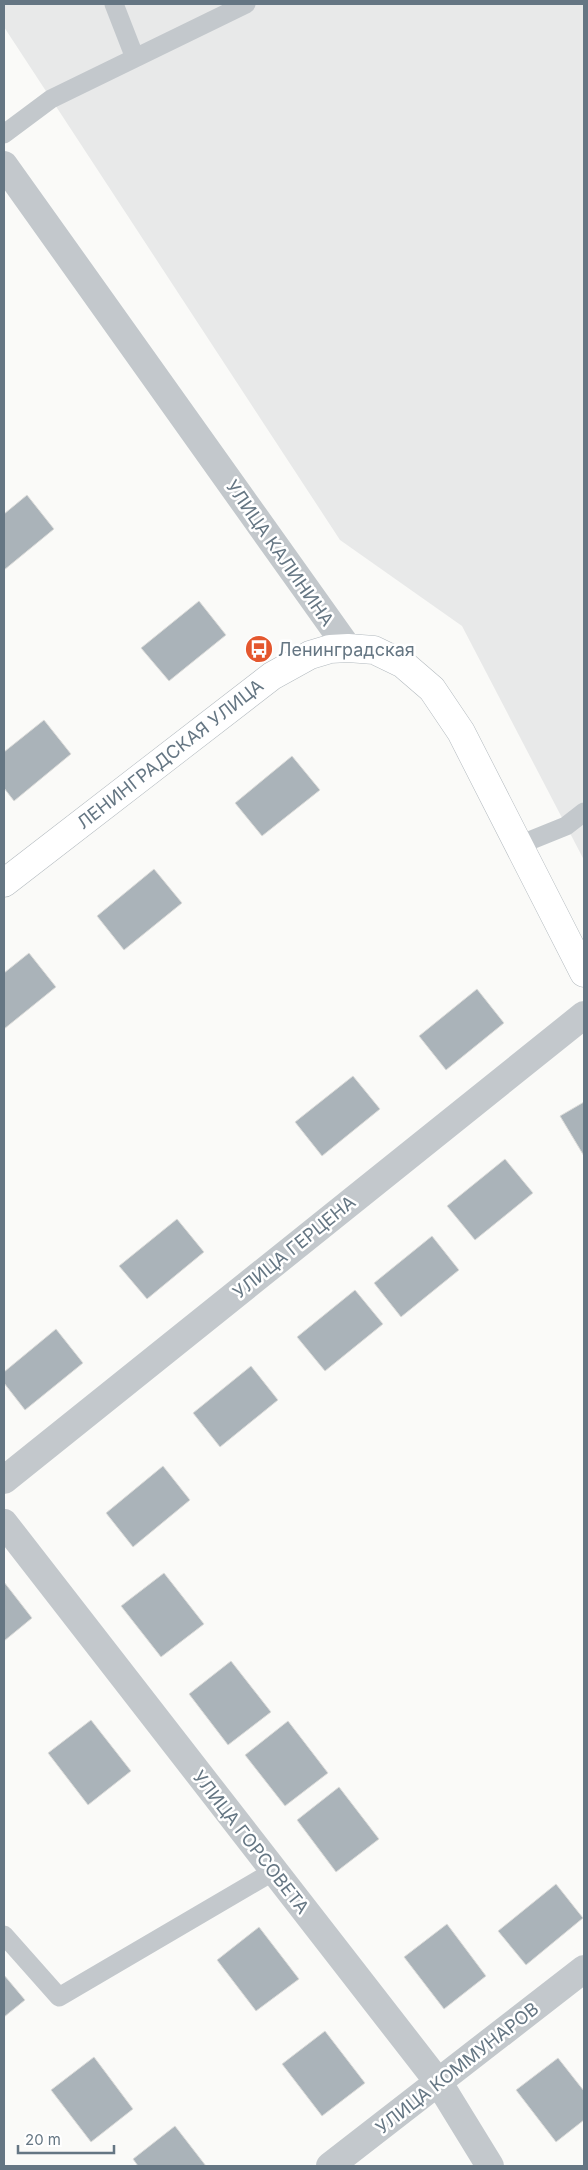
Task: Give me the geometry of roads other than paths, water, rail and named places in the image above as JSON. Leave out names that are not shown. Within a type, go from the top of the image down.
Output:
[{"type":"street","name":"УЛИЦА КАЛИНИНА","points":[[4,165],[348,648]]},
{"type":"street","points":[[348,648],[374,650],[404,664],[432,689],[461,732],[584,973]]},
{"type":"street","name":"ЛЕНИНГРАДСКАЯ УЛИЦА","points":[[4,883],[272,676],[310,655],[330,649],[348,648]]},
{"type":"street","name":"УЛИЦА ГЕРЦЕНА","points":[[4,1480],[584,1015]]},
{"type":"street","name":"УЛИЦА ГОРСОВЕТА","points":[[4,1523],[439,2082],[490,2166]]},
{"type":"street","name":"УЛИЦА КОММУНАРОВ","points":[[330,2166],[584,1969]]},
{"type":"lane","points":[[114,4],[135,58]]},
{"type":"lane","points":[[4,134],[51,99],[246,4]]},
{"type":"lane","points":[[519,845],[566,826],[584,812]]},
{"type":"lane","points":[[4,1936],[59,1997],[274,1872]]},
{"type":"place","name":"Ленинградская","points":[[259,649]]}]
